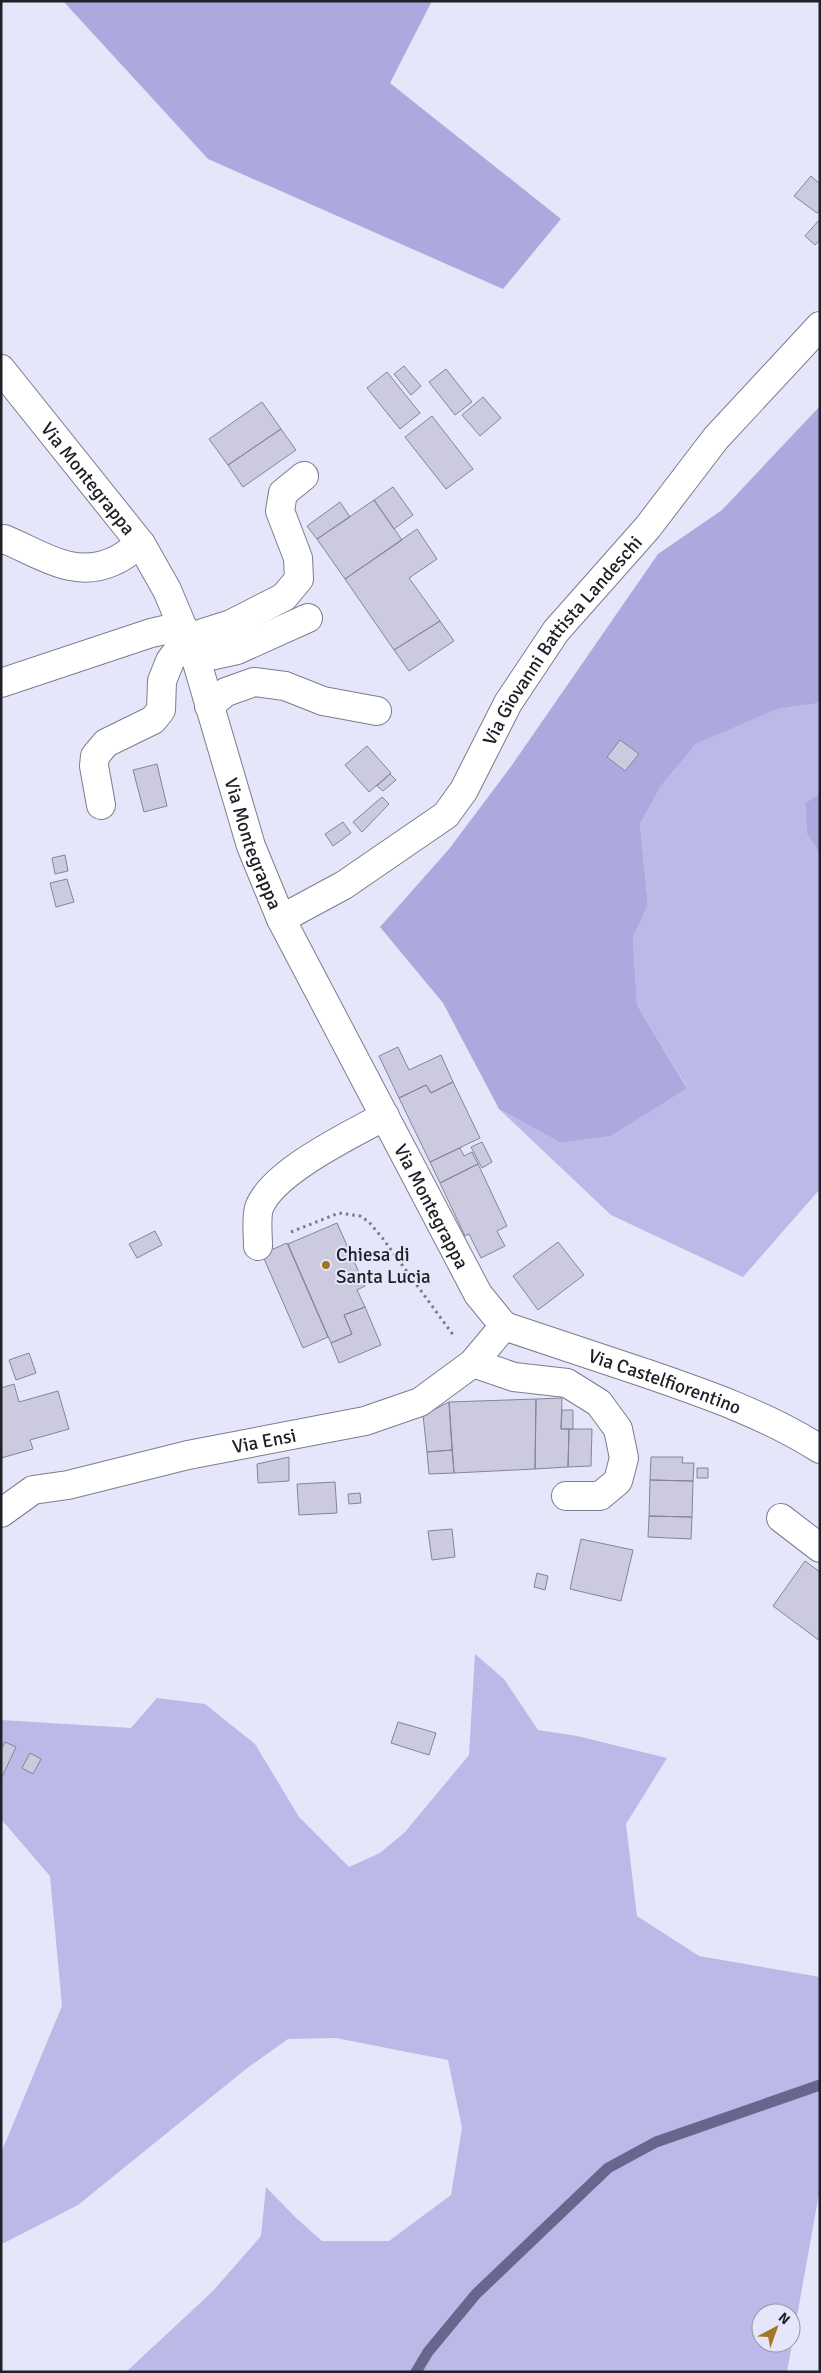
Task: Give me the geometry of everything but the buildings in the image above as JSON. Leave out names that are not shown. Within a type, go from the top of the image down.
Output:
[{"type":"street","name":"Via Giovanni Battista Landeschi","points":[[281,919],[344,885],[446,815],[464,790],[508,703],[556,632],[648,527],[716,438],[820,326]]},
{"type":"street","name":"Via Montegrappa","points":[[1,369],[141,544],[167,590],[188,641],[251,846],[281,919],[478,1294],[504,1326]]},
{"type":"street","points":[[101,805],[95,756],[106,742],[153,720],[161,710],[162,681],[170,661],[188,641],[231,624],[284,597],[299,579],[298,558],[280,511],[283,493],[304,476]]},
{"type":"street","points":[[1,540],[10,541],[70,568],[91,569],[115,561],[141,544]]},
{"type":"street","points":[[1,683],[151,633],[237,650],[308,618]]},
{"type":"street","points":[[209,706],[226,692],[254,682],[285,686],[323,701],[377,711]]},
{"type":"street","points":[[258,1246],[259,1209],[268,1192],[287,1175],[333,1145],[385,1116]]},
{"type":"street","name":"Via Ensi","points":[[1,1512],[33,1490],[76,1483],[188,1455],[365,1421],[420,1402],[473,1363],[504,1326]]},
{"type":"street","name":"Via Castelfiorentino","points":[[504,1326],[692,1389],[748,1411],[794,1433],[820,1449]]},
{"type":"street","points":[[473,1363],[514,1377],[567,1383],[599,1403],[618,1430],[624,1458],[618,1482],[600,1496],[566,1496]]},
{"type":"street","points":[[1,1496],[33,1490]]},
{"type":"street","points":[[781,1518],[820,1548]]},
{"type":"path","points":[[258,1246],[339,1213],[360,1216],[369,1222],[384,1240],[451,1334]]},
{"type":"shaded area","points":[[63,1],[432,1],[390,83],[561,219],[503,289],[208,159]]},
{"type":"shaded area","points":[[820,406],[820,703],[778,709],[696,744],[661,786],[640,824],[648,905],[633,937],[637,1005],[687,1088],[611,1136],[561,1143],[499,1109],[443,1003],[380,927],[449,849],[512,765],[658,554],[722,510]]},
{"type":"shaded area","points":[[820,703],[820,793],[805,805],[807,834],[820,854],[820,1189],[743,1277],[611,1215],[499,1109],[561,1143],[611,1136],[687,1087],[637,1005],[633,937],[648,905],[640,824],[661,786],[696,744],[778,709]]},
{"type":"shaded area","points":[[820,793],[820,854],[807,834],[805,804]]},
{"type":"shaded area","points":[[475,1654],[504,1679],[538,1730],[577,1736],[667,1758],[626,1824],[637,1916],[699,1956],[820,1977],[820,2188],[799,2303],[751,2303],[751,2353],[790,2353],[787,2372],[126,2372],[213,2291],[261,2236],[266,2187],[322,2241],[389,2241],[451,2195],[462,2128],[448,2060],[336,2038],[288,2039],[246,2069],[78,2205],[1,2243],[1,2153],[62,2006],[50,1876],[1,1819],[1,1720],[131,1728],[157,1698],[205,1704],[255,1744],[299,1817],[349,1867],[380,1853],[405,1832],[469,1755]]},
{"type":"waterway","points":[[416,2372],[428,2352],[476,2294],[608,2168],[656,2142],[820,2085]]},
{"type":"place","name":"Chiesa di Santa Lucia","points":[[326,1265]]}]
